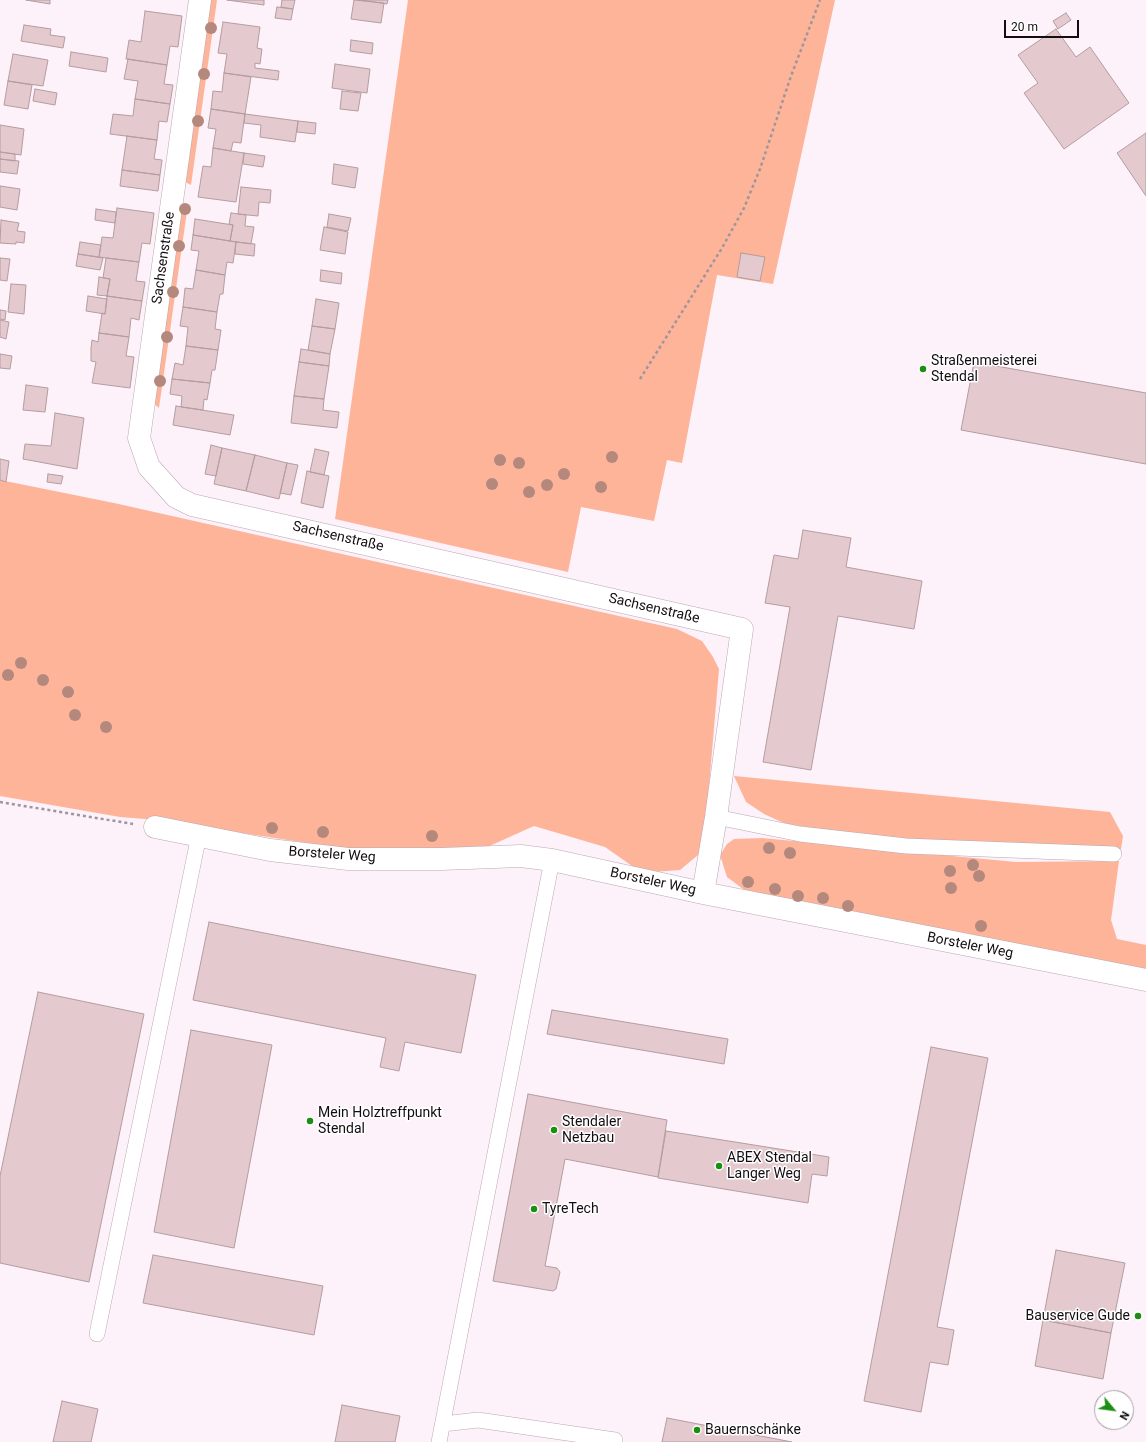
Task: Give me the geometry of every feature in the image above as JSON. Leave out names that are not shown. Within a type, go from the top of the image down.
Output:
[{"type":"street","name":"Sachsenstraße","points":[[200,0],[139,438],[149,467],[176,497],[192,505],[742,629],[716,817],[703,893]]},
{"type":"street","name":"Borsteler Weg","points":[[155,827],[270,850],[348,859],[441,859],[521,856],[552,860],[703,893],[1146,980]]},
{"type":"lane","points":[[716,817],[800,834],[906,846],[1114,854]]},
{"type":"lane","points":[[97,1334],[199,835]]},
{"type":"lane","points":[[439,1442],[552,860]]},
{"type":"lane","points":[[443,1424],[478,1420],[615,1440]]},
{"type":"path","points":[[640,379],[722,248],[744,208],[760,169],[791,76],[820,0]]},
{"type":"path","points":[[0,802],[117,823],[155,827]]},
{"type":"shaded area","points":[[211,0],[217,0],[191,185],[185,182]]},
{"type":"shaded area","points":[[408,0],[835,0],[773,284],[717,275],[682,463],[667,460],[654,521],[581,507],[568,572],[335,519]]},
{"type":"shaded area","points":[[188,204],[159,408],[154,404],[182,206]]},
{"type":"shaded area","points":[[0,480],[114,503],[677,629],[702,641],[719,669],[705,834],[698,855],[680,870],[653,872],[635,868],[605,847],[534,826],[485,848],[366,850],[333,847],[158,820],[120,817],[0,796]]},
{"type":"shaded area","points":[[734,776],[1110,812],[1123,836],[1121,849],[998,845],[860,835],[786,824],[764,814],[746,802]]},
{"type":"shaded area","points":[[762,838],[1016,862],[1119,861],[1111,920],[1117,939],[1146,945],[1146,973],[751,895],[727,877],[720,855],[727,844],[734,839]]},
{"type":"building","points":[[26,0],[50,0],[50,4]]},
{"type":"building","points":[[227,0],[264,0],[264,5]]},
{"type":"building","points":[[282,0],[295,0],[293,9],[281,7]]},
{"type":"building","points":[[354,0],[384,3],[381,23],[351,19]]},
{"type":"building","points":[[361,0],[388,0],[387,4]]},
{"type":"building","points":[[277,7],[293,9],[291,20],[275,18]]},
{"type":"building","points":[[145,11],[182,16],[178,47],[170,46],[167,65],[126,59],[129,40],[141,42]]},
{"type":"building","points":[[1066,13],[1071,20],[1058,29],[1053,21]]},
{"type":"building","points":[[223,22],[260,27],[257,48],[262,49],[260,64],[255,63],[255,68],[279,71],[278,80],[224,73],[227,54],[218,53]]},
{"type":"building","points":[[24,25],[51,29],[50,35],[65,37],[63,48],[21,41]]},
{"type":"building","points":[[1056,29],[1076,57],[1090,47],[1129,103],[1064,149],[1024,93],[1038,83],[1018,55]]},
{"type":"building","points":[[351,40],[373,43],[372,54],[350,51]]},
{"type":"building","points":[[71,52],[108,58],[106,72],[69,66]]},
{"type":"building","points":[[13,54],[48,60],[43,86],[8,81]]},
{"type":"building","points":[[128,59],[167,65],[164,84],[173,85],[170,104],[135,99],[138,81],[124,79]]},
{"type":"building","points":[[335,64],[370,69],[367,93],[332,88]]},
{"type":"building","points":[[224,73],[251,77],[245,114],[211,109],[213,91],[222,92]]},
{"type":"building","points":[[8,81],[32,85],[28,109],[4,105]]},
{"type":"building","points":[[35,89],[57,93],[55,105],[33,101]]},
{"type":"building","points":[[342,91],[361,93],[358,111],[340,109]]},
{"type":"building","points":[[135,99],[170,104],[167,122],[159,121],[157,140],[110,134],[113,114],[133,116]]},
{"type":"building","points":[[211,109],[245,114],[241,143],[233,142],[231,151],[213,148],[216,129],[208,128]]},
{"type":"building","points":[[245,114],[298,121],[295,142],[260,137],[261,125],[244,123]]},
{"type":"building","points":[[298,121],[316,123],[315,134],[297,132]]},
{"type":"building","points":[[0,125],[24,129],[21,155],[0,152]]},
{"type":"building","points":[[1146,133],[1146,196],[1117,153]]},
{"type":"building","points":[[127,136],[157,140],[154,159],[162,160],[160,175],[122,170]]},
{"type":"building","points":[[213,148],[244,153],[236,202],[198,197],[203,166],[211,167]]},
{"type":"building","points":[[0,152],[15,154],[15,161],[0,159]]},
{"type":"building","points":[[244,153],[265,156],[263,167],[243,164]]},
{"type":"building","points":[[0,159],[19,161],[17,174],[0,172]]},
{"type":"building","points":[[334,164],[358,168],[355,188],[332,184]]},
{"type":"building","points":[[122,170],[160,175],[158,191],[120,186]]},
{"type":"building","points":[[0,186],[20,189],[17,210],[0,207]]},
{"type":"building","points":[[241,187],[271,190],[270,203],[259,202],[258,216],[238,214]]},
{"type":"building","points":[[117,208],[154,213],[150,244],[142,243],[139,262],[99,257],[102,237],[113,238]]},
{"type":"building","points":[[96,209],[116,212],[115,223],[95,220]]},
{"type":"building","points":[[231,213],[246,215],[245,226],[254,227],[251,244],[230,241],[233,225],[229,224]]},
{"type":"building","points":[[329,214],[351,218],[348,231],[327,227]]},
{"type":"building","points":[[195,219],[233,225],[230,241],[193,235]]},
{"type":"building","points":[[1,220],[19,223],[17,231],[25,232],[24,243],[0,243]]},
{"type":"building","points":[[324,227],[348,232],[345,254],[320,250]]},
{"type":"building","points":[[193,235],[236,242],[233,263],[227,262],[225,275],[196,270],[199,251],[191,250]]},
{"type":"building","points":[[80,242],[101,245],[99,257],[78,254]]},
{"type":"building","points":[[236,242],[255,244],[254,256],[235,254]]},
{"type":"building","points":[[741,253],[765,257],[760,281],[737,277]]},
{"type":"building","points":[[78,254],[103,258],[100,270],[76,266]]},
{"type":"building","points":[[0,258],[10,259],[7,281],[0,280]]},
{"type":"building","points":[[106,258],[139,262],[136,281],[145,282],[142,301],[107,296],[110,279],[103,278]]},
{"type":"building","points":[[196,270],[225,275],[223,294],[220,294],[217,312],[183,307],[185,288],[193,289]]},
{"type":"building","points":[[321,270],[342,273],[341,284],[320,281]]},
{"type":"building","points":[[99,277],[110,279],[107,296],[97,295]]},
{"type":"building","points":[[11,284],[26,285],[24,314],[8,312]]},
{"type":"building","points":[[88,296],[107,299],[105,314],[86,311]]},
{"type":"building","points":[[107,296],[142,301],[139,320],[131,318],[129,337],[99,333],[102,313],[105,314]]},
{"type":"building","points":[[316,299],[339,303],[335,329],[312,326]]},
{"type":"building","points":[[183,307],[217,312],[215,329],[221,330],[218,350],[186,346],[188,327],[180,326]]},
{"type":"building","points":[[0,310],[6,311],[5,320],[0,319]]},
{"type":"building","points":[[0,320],[9,322],[6,339],[0,337]]},
{"type":"building","points":[[312,326],[335,329],[330,354],[308,350]]},
{"type":"building","points":[[99,333],[129,337],[126,356],[134,357],[130,388],[92,383],[96,362],[91,361],[92,340],[98,342]]},
{"type":"building","points":[[186,346],[218,350],[215,370],[212,370],[210,383],[172,379],[175,363],[183,365]]},
{"type":"building","points":[[301,349],[330,354],[329,366],[299,362]]},
{"type":"building","points":[[0,354],[12,356],[10,369],[0,368]]},
{"type":"building","points":[[299,362],[329,366],[324,399],[294,396]]},
{"type":"building","points":[[974,362],[1146,393],[1146,464],[961,430]]},
{"type":"building","points":[[172,379],[210,383],[207,400],[204,399],[203,410],[181,407],[182,396],[170,394]]},
{"type":"building","points":[[26,385],[48,388],[45,412],[23,410]]},
{"type":"building","points":[[294,396],[324,399],[323,410],[339,412],[337,428],[291,423]]},
{"type":"building","points":[[176,406],[234,415],[230,435],[173,425]]},
{"type":"building","points":[[55,413],[84,418],[77,469],[23,459],[25,444],[51,446]]},
{"type":"building","points":[[211,445],[222,448],[216,476],[205,474]]},
{"type":"building","points":[[222,448],[255,455],[246,491],[214,484]]},
{"type":"building","points":[[315,449],[329,452],[324,475],[310,472]]},
{"type":"building","points":[[255,455],[287,463],[279,499],[246,491]]},
{"type":"building","points":[[0,459],[9,461],[6,482],[0,480]]},
{"type":"building","points":[[287,463],[298,465],[291,495],[280,493]]},
{"type":"building","points":[[307,471],[329,476],[323,508],[301,503]]},
{"type":"building","points":[[48,474],[63,476],[61,484],[47,482]]},
{"type":"building","points":[[803,530],[851,538],[846,567],[922,581],[914,629],[838,616],[811,770],[763,762],[790,607],[765,603],[774,555],[798,559]]},
{"type":"building","points":[[209,922],[476,975],[461,1053],[405,1042],[399,1071],[380,1067],[386,1038],[193,1000]]},
{"type":"building","points":[[38,992],[144,1014],[89,1282],[0,1263],[0,1176]]},
{"type":"building","points":[[552,1010],[728,1039],[724,1064],[547,1034]]},
{"type":"building","points":[[191,1030],[272,1045],[234,1248],[154,1232]]},
{"type":"building","points":[[931,1047],[988,1058],[937,1327],[954,1330],[948,1365],[930,1362],[921,1412],[864,1401]]},
{"type":"building","points":[[528,1094],[667,1120],[658,1177],[565,1159],[545,1266],[557,1268],[560,1272],[556,1289],[553,1291],[493,1281]]},
{"type":"building","points":[[666,1131],[829,1157],[827,1176],[812,1174],[808,1203],[658,1178]]},
{"type":"building","points":[[1056,1250],[1125,1263],[1111,1333],[1043,1320]]},
{"type":"building","points":[[153,1255],[323,1286],[314,1335],[143,1303]]},
{"type":"building","points":[[1043,1320],[1111,1333],[1103,1379],[1035,1366]]},
{"type":"building","points":[[62,1401],[98,1409],[91,1442],[53,1442]]},
{"type":"building","points":[[342,1405],[400,1416],[395,1442],[335,1442]]},
{"type":"building","name":"Bauernschänke","points":[[667,1418],[792,1442],[662,1442]]},
{"type":"place","name":"Straßenmeisterei Stendal","points":[[923,369]]},
{"type":"place","name":"Mein Holztreffpunkt Stendal","points":[[310,1121]]},
{"type":"place","name":"Stendaler Netzbau","points":[[554,1130]]},
{"type":"place","name":"ABEX Stendal Langer Weg","points":[[719,1166]]},
{"type":"place","name":"TyreTech","points":[[534,1209]]},
{"type":"place","name":"Bauservice Gude","points":[[1138,1316]]},
{"type":"place","name":"Bauernschänke","points":[[697,1430]]}]
